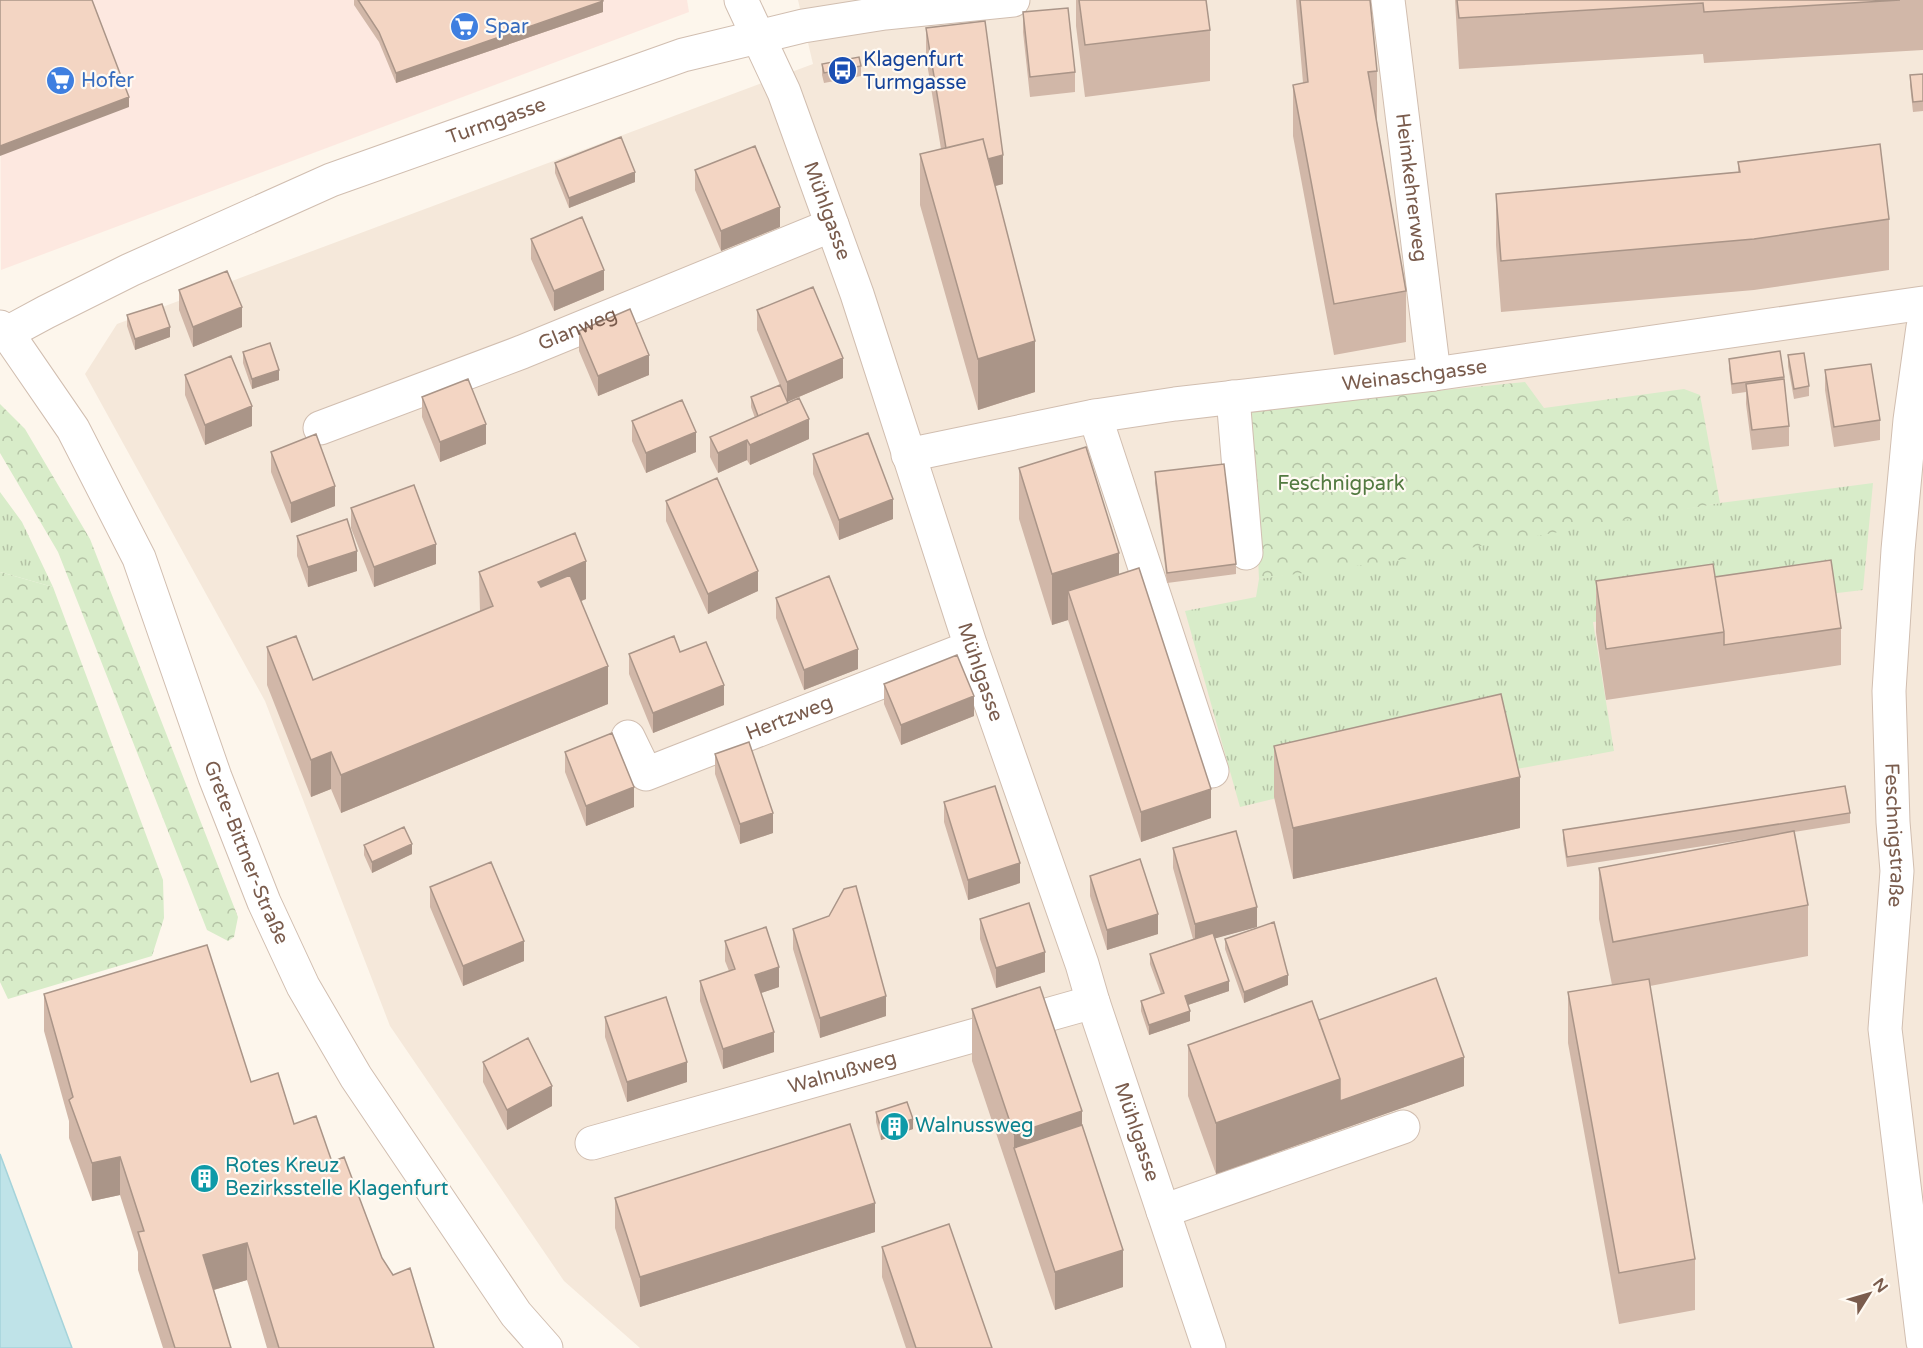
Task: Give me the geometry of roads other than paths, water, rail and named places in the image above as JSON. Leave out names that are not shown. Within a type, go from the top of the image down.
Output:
[{"type":"street","name":"Mühlgasse","points":[[741,0],[784,92],[857,294],[971,647],[1082,964],[1209,1348]]},
{"type":"street","name":"Turmgasse","points":[[4,330],[46,312],[130,270],[331,180],[620,75],[683,55],[803,26],[885,13],[1013,0]]},
{"type":"street","name":"Heimkehrerweg","points":[[1388,0],[1434,374]]},
{"type":"street","name":"Glanweg","points":[[320,428],[522,352],[832,225]]},
{"type":"street","name":"Weinaschgasse","points":[[908,455],[1095,416],[1233,397],[1434,374],[1923,303]]},
{"type":"street","name":"Feschnigstraße","points":[[1923,327],[1910,420],[1900,526],[1890,680],[1893,822],[1897,871],[1885,1029],[1923,1342]]},
{"type":"street","name":"Grete-Bittner-Straße","points":[[4,330],[73,429],[139,558],[215,777],[264,902],[303,986],[356,1077],[516,1314],[546,1348]]},
{"type":"street","points":[[1233,397],[1246,553]]},
{"type":"street","points":[[1095,416],[1212,771]]},
{"type":"street","name":"Hertzweg","points":[[628,737],[646,774],[971,647]]},
{"type":"street","name":"Walnußweg","points":[[592,1143],[1093,1002]]},
{"type":"street","points":[[1163,1210],[1403,1126]]},
{"type":"water","points":[[0,1154],[72,1348],[0,1348]]},
{"type":"place","name":"Spar","points":[[464,27]]},
{"type":"place","name":"Klagenfurt Turmgasse","points":[[842,71]]},
{"type":"place","name":"Hofer","points":[[60,81]]},
{"type":"place","name":"Walnussweg","points":[[894,1126]]},
{"type":"place","name":"Rotes Kreuz Bezirksstelle Klagenfurt","points":[[204,1178]]},
{"type":"park label","name":"Feschnigpark","points":[[1341,484]]}]
